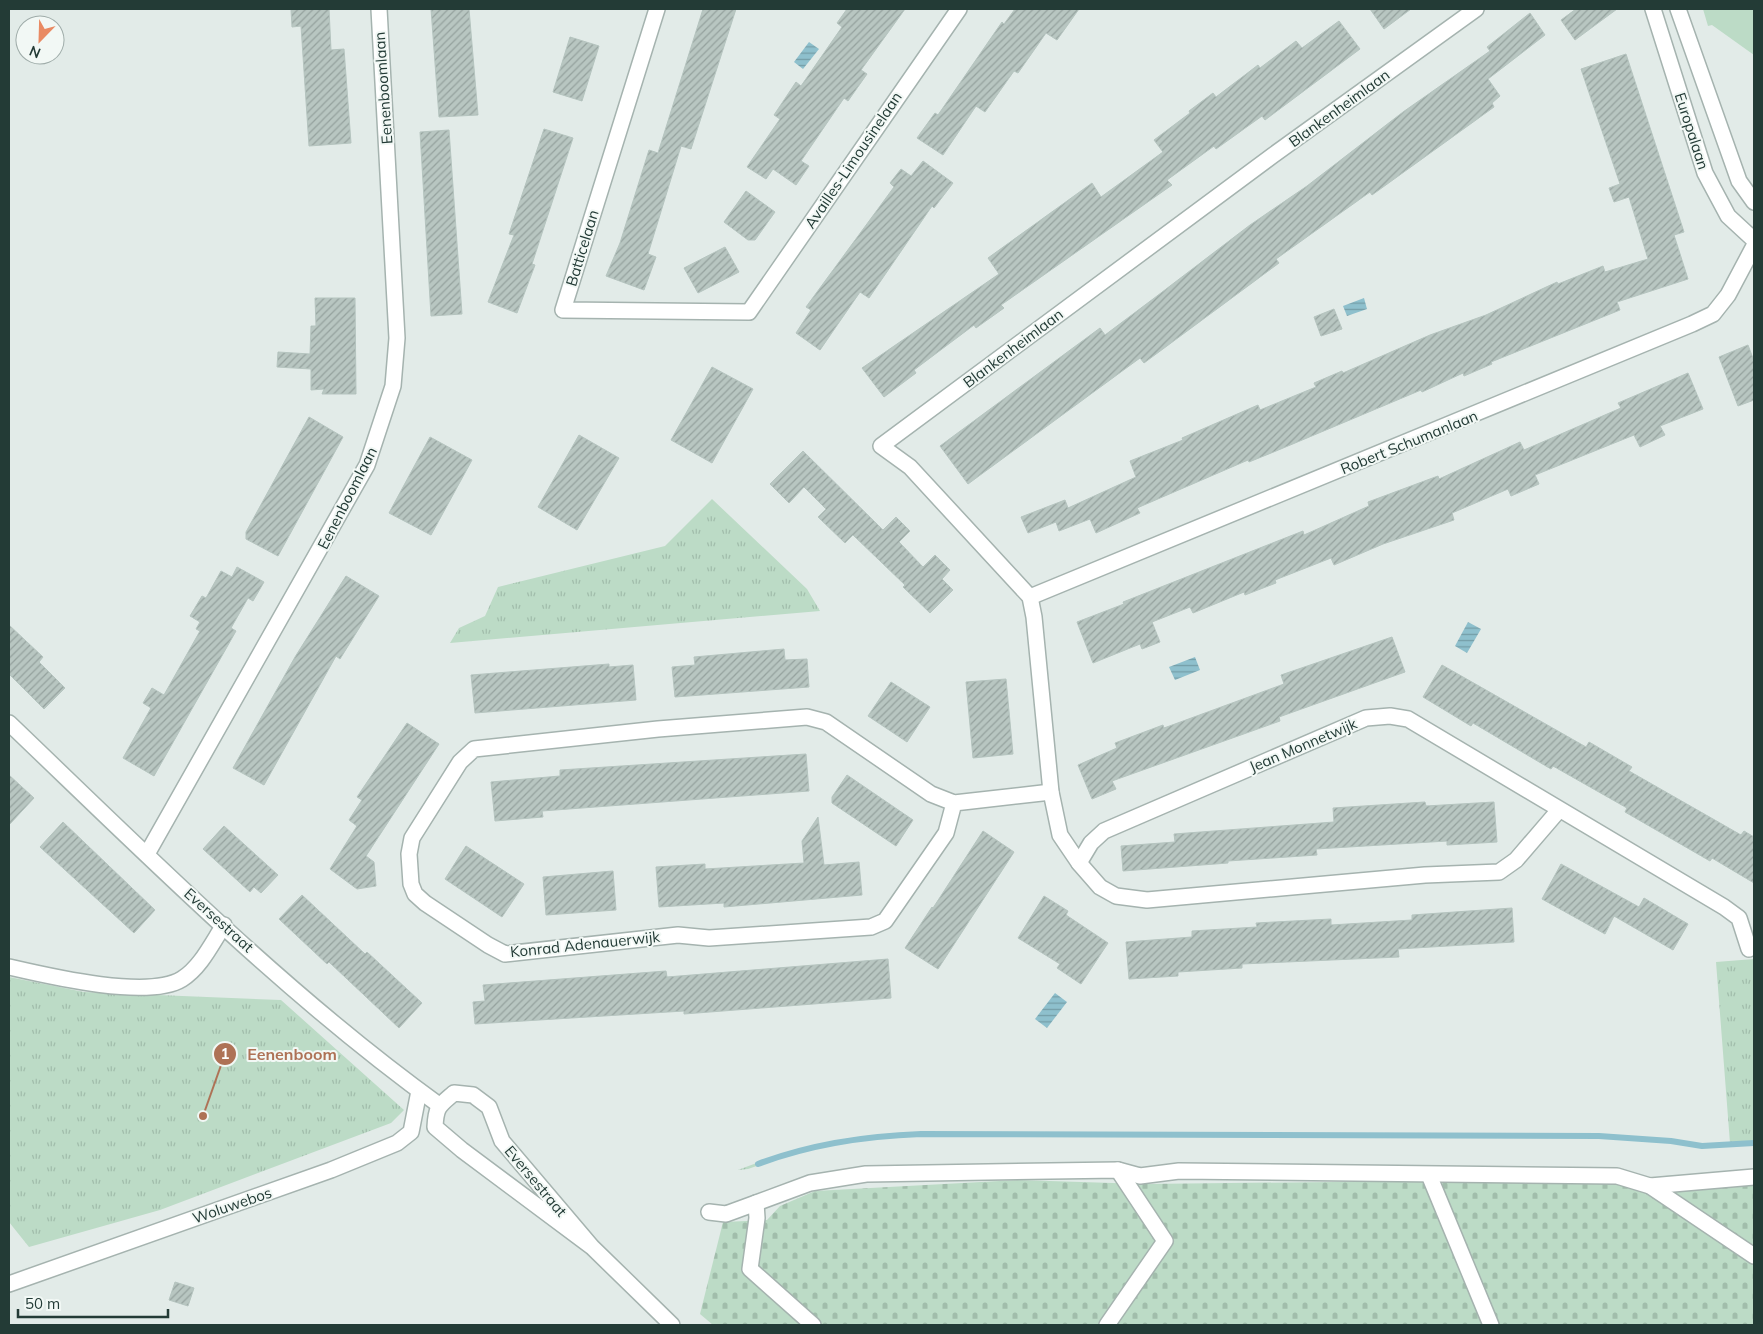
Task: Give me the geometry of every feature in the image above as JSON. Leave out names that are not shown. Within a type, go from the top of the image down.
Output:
[{"type":"street","name":"Eenenboomlaan","points":[[146,854],[367,465],[387,408],[393,386],[397,338],[379,9]]},
{"type":"street","name":"Batticelaan","points":[[657,9],[563,310],[749,312]]},
{"type":"street","name":"Availles-Limousinelaan","points":[[749,312],[958,9]]},
{"type":"street","name":"Blankenheimlaan","points":[[1030,597],[910,468],[881,446],[1272,156],[1476,9]]},
{"type":"street","name":"Europalaan","points":[[1653,9],[1705,173],[1728,216],[1754,240]]},
{"type":"street","name":"Europalaan","points":[[1678,9],[1739,181],[1754,202]]},
{"type":"street","name":"Robert Schumanlaan","points":[[1030,597],[1713,314],[1728,295],[1754,246]]},
{"type":"street","points":[[1030,597],[1034,617],[1051,792],[1060,835],[1079,864],[1100,887],[1116,896],[1147,900],[1425,875],[1499,872],[1516,860],[1559,810]]},
{"type":"street","name":"Jean Monnetwijk","points":[[1079,864],[1091,843],[1104,831],[1366,718],[1390,716],[1408,719],[1724,907],[1739,918],[1749,949]]},
{"type":"street","name":"Konrad Adenauerwijk","points":[[954,803],[946,833],[885,921],[871,927],[709,938],[678,935],[505,954],[488,945],[425,902],[415,894],[411,884],[409,854],[412,838],[460,762],[474,749],[658,729],[807,717],[826,722],[932,794],[954,803],[1051,792]]},
{"type":"street","name":"Eversestraat","points":[[9,723],[146,854],[313,1006],[439,1105]]},
{"type":"street","points":[[9,967],[86,984],[160,987],[181,979],[198,965],[224,925]]},
{"type":"street","name":"Woluwebos","points":[[9,1284],[331,1170],[397,1143],[411,1132],[420,1091]]},
{"type":"street","name":"Eversestraat","points":[[592,1247],[462,1150],[435,1127],[436,1109],[439,1105],[454,1093],[473,1095],[489,1107],[502,1141],[592,1247],[672,1325]]},
{"type":"street","points":[[1107,1325],[1165,1241],[1118,1170]]},
{"type":"street","points":[[709,1212],[726,1214],[810,1183],[866,1174],[1118,1170],[1140,1176],[1179,1171],[1617,1176],[1650,1186],[1754,1256]]},
{"type":"street","points":[[1429,1175],[1491,1325]]},
{"type":"street","points":[[1650,1186],[1754,1177]]},
{"type":"street","points":[[756,1203],[757,1218],[750,1269],[813,1325]]},
{"type":"green space","points":[[1703,9],[1754,9],[1754,55],[1712,25],[1708,26]]},
{"type":"green space","points":[[712,499],[807,589],[820,611],[450,643],[459,628],[485,616],[498,587],[665,546]]},
{"type":"green space","points":[[1754,959],[1754,1144],[1702,1148],[1671,1143],[1600,1137],[894,1136],[810,1148],[748,1169],[738,1170],[784,1154],[828,1142],[872,1135],[921,1132],[1600,1135],[1702,1144],[1730,1143],[1716,962]]},
{"type":"green space","points":[[9,977],[84,992],[281,1000],[404,1110],[391,1123],[160,1210],[29,1247],[9,1222]]},
{"type":"green space","points":[[1754,1170],[1754,1325],[713,1325],[700,1314],[723,1222],[767,1220],[780,1206],[815,1191],[1018,1180],[1144,1184],[1421,1181],[1621,1183],[1649,1193],[1665,1176]]},
{"type":"water","points":[[809,42],[819,49],[803,69],[794,62]]},
{"type":"water","points":[[1364,298],[1367,309],[1347,316],[1343,306]]},
{"type":"water","points":[[1468,622],[1481,629],[1467,653],[1455,646]]},
{"type":"water","points":[[1195,657],[1200,670],[1175,680],[1169,667]]},
{"type":"water","points":[[1055,993],[1067,1002],[1047,1028],[1035,1019]]},
{"type":"building","points":[[291,9],[329,9],[331,50],[344,49],[351,143],[309,146],[301,26],[292,27]]},
{"type":"building","points":[[431,9],[469,9],[478,115],[439,117]]},
{"type":"building","points":[[703,9],[736,9],[691,149],[681,146],[648,254],[656,257],[644,290],[606,276],[620,243],[649,150],[658,153]]},
{"type":"building","points":[[847,9],[905,9],[861,70],[867,74],[848,101],[844,98],[801,161],[809,166],[796,185],[773,169],[766,179],[747,167],[780,119],[774,115],[796,82],[801,86],[842,27],[837,23]]},
{"type":"building","points":[[1015,9],[1079,9],[1057,40],[1046,33],[1018,73],[1014,71],[985,112],[976,106],[943,155],[917,138],[935,113],[938,115],[1002,22],[1004,24]]},
{"type":"building","points":[[1370,9],[1411,9],[1384,29]]},
{"type":"building","points":[[1576,9],[1617,9],[1575,40],[1561,20]]},
{"type":"building","points":[[1530,13],[1545,35],[1488,79],[1500,96],[1492,103],[1494,107],[1372,195],[1370,192],[1276,259],[1279,263],[1144,363],[1140,358],[968,484],[940,446],[1100,328],[1105,335],[1250,225],[1307,186],[1403,112],[1490,51],[1487,47]]},
{"type":"building","points":[[1339,21],[1360,49],[1265,120],[1262,116],[1216,149],[1214,146],[1167,180],[1172,185],[1001,305],[1004,308],[976,328],[974,325],[914,370],[916,373],[884,397],[862,368],[999,274],[988,258],[1092,183],[1101,197],[1163,152],[1154,140],[1213,93],[1216,97],[1258,65],[1260,68],[1296,41],[1302,48]]},
{"type":"building","points":[[570,37],[599,46],[582,101],[553,92]]},
{"type":"building","points":[[1626,54],[1684,232],[1674,235],[1688,279],[1617,302],[1620,310],[1491,362],[1492,364],[1464,376],[1463,373],[1422,392],[1421,390],[1249,462],[1248,460],[1137,508],[1140,513],[1096,533],[1090,519],[1059,531],[1056,522],[1028,533],[1021,517],[1065,500],[1068,508],[1136,477],[1130,461],[1183,440],[1182,438],[1258,405],[1260,410],[1316,387],[1314,383],[1342,371],[1343,373],[1430,335],[1486,315],[1557,282],[1558,284],[1603,266],[1605,272],[1648,259],[1629,197],[1614,202],[1609,188],[1620,184],[1581,69]]},
{"type":"building","points":[[544,129],[573,138],[532,264],[535,265],[517,313],[488,302],[514,235],[509,234]]},
{"type":"building","points":[[449,130],[462,314],[431,316],[420,132]]},
{"type":"building","points":[[923,161],[953,183],[934,208],[932,206],[869,298],[860,292],[820,350],[796,333],[811,310],[806,307],[894,187],[890,183],[901,169],[911,176]]},
{"type":"building","points":[[746,191],[775,212],[755,240],[748,240],[724,222]]},
{"type":"building","points":[[725,247],[739,272],[698,293],[684,268]]},
{"type":"building","points":[[315,298],[355,298],[356,394],[322,394],[324,389],[311,390],[311,369],[277,367],[278,352],[310,354],[311,326],[316,326]]},
{"type":"building","points":[[1334,309],[1342,329],[1321,336],[1314,317]]},
{"type":"building","points":[[1748,345],[1754,361],[1754,400],[1738,406],[1719,357]]},
{"type":"building","points":[[712,367],[753,389],[712,463],[671,440]]},
{"type":"building","points":[[1688,373],[1703,409],[1660,426],[1665,435],[1640,447],[1634,435],[1535,475],[1539,484],[1511,496],[1508,489],[1452,513],[1454,520],[1383,544],[1334,565],[1331,558],[1275,580],[1276,583],[1245,595],[1244,592],[1193,613],[1190,607],[1152,622],[1160,642],[1142,649],[1140,644],[1093,663],[1077,622],[1303,531],[1304,535],[1369,506],[1368,502],[1438,476],[1439,479],[1520,442],[1524,450],[1621,408],[1618,403]]},
{"type":"building","points":[[309,417],[343,437],[278,556],[246,539],[246,532]]},
{"type":"building","points":[[579,435],[619,458],[577,530],[538,507]]},
{"type":"building","points":[[430,437],[472,460],[431,535],[389,513]]},
{"type":"building","points":[[803,451],[883,530],[896,517],[910,531],[899,542],[923,567],[935,555],[950,570],[942,579],[953,590],[930,613],[903,587],[905,585],[853,535],[845,543],[818,517],[826,509],[804,487],[789,503],[770,484]]},
{"type":"building","points":[[237,567],[264,582],[253,601],[248,598],[231,628],[236,631],[154,776],[123,758],[151,708],[143,703],[152,688],[164,695],[200,631],[196,629],[200,622],[190,616],[202,596],[206,598],[221,571],[232,577]]},
{"type":"building","points":[[346,576],[379,596],[340,659],[336,656],[264,785],[233,768],[295,657]]},
{"type":"building","points":[[9,625],[43,657],[39,662],[65,688],[44,709],[9,674]]},
{"type":"building","points":[[1392,637],[1405,672],[1279,717],[1280,721],[1112,781],[1116,789],[1092,799],[1078,765],[1117,748],[1115,743],[1163,725],[1164,728],[1284,684],[1281,675]]},
{"type":"building","points":[[784,649],[785,660],[807,659],[809,687],[675,697],[672,667],[695,665],[694,657]]},
{"type":"building","points":[[609,664],[609,667],[633,665],[636,700],[475,713],[471,675]]},
{"type":"building","points":[[1442,665],[1586,747],[1589,742],[1632,767],[1629,771],[1741,835],[1744,831],[1754,837],[1754,883],[1712,858],[1710,861],[1625,812],[1627,808],[1553,766],[1551,769],[1473,723],[1471,726],[1423,697]]},
{"type":"building","points":[[1006,679],[1013,754],[973,758],[966,682]]},
{"type":"building","points":[[891,682],[930,707],[907,742],[868,716]]},
{"type":"building","points":[[407,723],[439,744],[366,856],[374,862],[376,886],[357,889],[330,869],[357,826],[349,820],[362,800],[357,797]]},
{"type":"building","points":[[806,754],[809,791],[542,811],[543,817],[495,821],[491,782],[560,776],[560,770]]},
{"type":"building","points":[[9,775],[34,798],[9,825]]},
{"type":"building","points":[[847,775],[913,820],[896,846],[832,803],[832,797]]},
{"type":"building","points":[[1425,802],[1426,806],[1494,802],[1497,842],[1447,845],[1447,841],[1316,849],[1317,855],[1123,871],[1121,846],[1175,842],[1174,834],[1334,822],[1333,808]]},
{"type":"building","points":[[818,817],[824,865],[859,862],[862,895],[724,907],[724,903],[659,907],[656,867],[705,864],[705,869],[804,863],[802,841]]},
{"type":"building","points":[[63,822],[155,910],[134,933],[40,847]]},
{"type":"building","points":[[224,826],[278,875],[261,893],[254,887],[250,892],[203,849]]},
{"type":"building","points":[[983,831],[1014,852],[938,969],[905,948]]},
{"type":"building","points":[[466,846],[524,884],[502,917],[445,879]]},
{"type":"building","points":[[1561,864],[1639,907],[1644,898],[1688,924],[1673,950],[1614,916],[1605,934],[1542,899]]},
{"type":"building","points":[[613,871],[616,910],[546,915],[543,877]]},
{"type":"building","points":[[302,895],[365,954],[367,952],[422,1003],[399,1028],[329,962],[327,964],[279,919]]},
{"type":"building","points":[[1044,896],[1068,911],[1066,915],[1108,943],[1081,984],[1057,968],[1060,964],[1018,938]]},
{"type":"building","points":[[1512,908],[1514,942],[1398,949],[1399,957],[1242,964],[1242,968],[1178,972],[1178,976],[1129,979],[1126,942],[1192,937],[1192,931],[1257,927],[1256,923],[1331,919],[1331,925],[1412,920],[1412,915]]},
{"type":"building","points":[[888,959],[891,998],[684,1014],[684,1011],[475,1024],[473,1002],[485,1001],[483,985],[666,971],[667,977]]},
{"type":"building","points":[[175,1282],[194,1288],[188,1306],[169,1300]]},
{"type":"waterway","points":[[758,1164],[798,1151],[838,1142],[921,1134],[1599,1136],[1671,1141],[1702,1146],[1754,1143]]},
{"type":"place","name":"Eenenboom","points":[[203,1116]]}]
